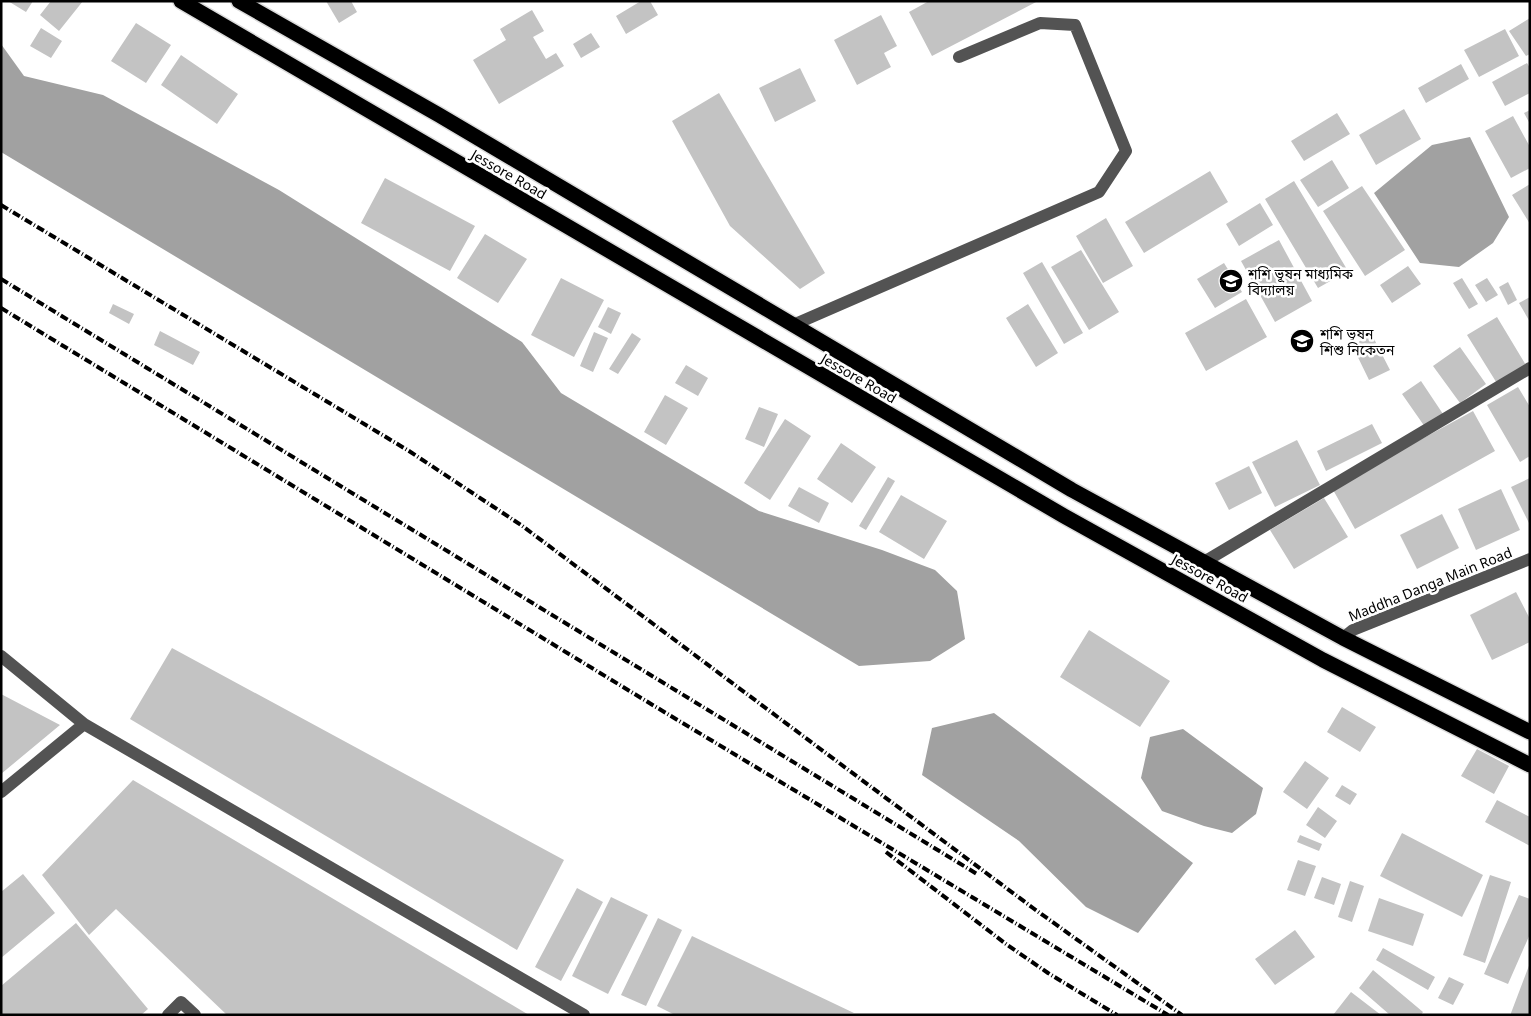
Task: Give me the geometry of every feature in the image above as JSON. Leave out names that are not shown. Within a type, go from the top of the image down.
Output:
[{"type":"highway","name":"Jessore Road","points":[[181,1],[1064,516],[1324,660],[1530,766]]},
{"type":"highway","name":"Jessore Road","points":[[238,1],[439,115],[1072,490],[1343,638],[1530,732]]},
{"type":"street","points":[[793,325],[1099,192],[1126,151],[1075,25],[1040,23],[959,57]]},
{"type":"street","points":[[1204,562],[1530,368]]},
{"type":"street","name":"Maddha Danga Main Road","points":[[1343,638],[1353,630],[1530,559]]},
{"type":"street","points":[[1,656],[84,724],[584,1015]]},
{"type":"street","points":[[1,792],[84,724]]},
{"type":"street","points":[[168,1015],[181,1002],[195,1015]]},
{"type":"shaded area","points":[[1,44],[24,76],[103,95],[279,190],[522,342],[561,393],[759,511],[882,550],[935,570],[957,591],[965,639],[930,661],[859,666],[1,152]]},
{"type":"shaded area","points":[[1470,137],[1509,217],[1493,243],[1459,267],[1420,263],[1374,193],[1432,145]]},
{"type":"shaded area","points":[[994,713],[1193,863],[1138,933],[1086,907],[1019,841],[922,775],[932,728]]},
{"type":"shaded area","points":[[1183,729],[1263,788],[1256,814],[1232,833],[1204,826],[1162,811],[1141,778],[1150,737]]},
{"type":"building","points":[[8,1],[33,1],[26,12]]},
{"type":"building","points":[[51,1],[83,1],[59,31],[40,15]]},
{"type":"building","points":[[326,1],[351,1],[357,12],[339,23]]},
{"type":"building","points":[[641,1],[650,1],[658,15],[626,34],[616,16]]},
{"type":"building","points":[[929,1],[1038,1],[932,56],[909,12]]},
{"type":"building","points":[[532,10],[544,31],[533,37],[546,59],[556,53],[564,66],[499,104],[473,60],[506,40],[500,29]]},
{"type":"building","points":[[881,15],[897,46],[884,53],[891,67],[857,85],[834,40]]},
{"type":"building","points":[[1530,18],[1530,54],[1526,56],[1509,31]]},
{"type":"building","points":[[136,23],[171,45],[146,83],[111,61]]},
{"type":"building","points":[[41,28],[62,41],[51,58],[30,46]]},
{"type":"building","points":[[1505,29],[1519,56],[1479,77],[1464,50]]},
{"type":"building","points":[[591,33],[600,47],[581,58],[573,44]]},
{"type":"building","points":[[181,55],[238,94],[217,124],[161,85]]},
{"type":"building","points":[[1527,63],[1530,68],[1530,93],[1505,106],[1492,82]]},
{"type":"building","points":[[1461,64],[1469,79],[1426,103],[1418,88]]},
{"type":"building","points":[[800,68],[816,101],[775,122],[759,88]]},
{"type":"building","points":[[719,93],[825,273],[800,289],[730,226],[672,121]]},
{"type":"building","points":[[1404,109],[1421,139],[1376,165],[1359,135]]},
{"type":"building","points":[[1530,110],[1530,124],[1524,113]]},
{"type":"building","points":[[1337,113],[1350,134],[1304,161],[1291,141]]},
{"type":"building","points":[[1513,116],[1530,147],[1530,168],[1511,178],[1485,131]]},
{"type":"building","points":[[1332,160],[1349,188],[1318,207],[1300,180]]},
{"type":"building","points":[[1210,171],[1228,202],[1144,253],[1125,222]]},
{"type":"building","points":[[385,178],[475,226],[450,271],[361,223]]},
{"type":"building","points":[[1294,181],[1348,271],[1318,288],[1265,199]]},
{"type":"building","points":[[1530,184],[1530,224],[1512,195]]},
{"type":"building","points":[[1362,186],[1405,250],[1365,276],[1323,211]]},
{"type":"building","points":[[1260,203],[1273,225],[1239,246],[1226,224]]},
{"type":"building","points":[[1106,218],[1133,266],[1103,283],[1076,236]]},
{"type":"building","points":[[485,234],[527,259],[498,303],[457,278]]},
{"type":"building","points":[[1279,240],[1312,301],[1275,322],[1241,261]]},
{"type":"building","points":[[1081,250],[1119,312],[1089,330],[1051,267]]},
{"type":"building","points":[[1042,262],[1083,333],[1064,344],[1023,273]]},
{"type":"building","points":[[1224,263],[1242,292],[1215,308],[1197,279]]},
{"type":"building","points":[[1408,266],[1421,284],[1392,303],[1380,285]]},
{"type":"building","points":[[561,278],[604,300],[574,357],[531,335]]},
{"type":"building","points":[[1462,278],[1478,304],[1469,309],[1453,283]]},
{"type":"building","points":[[1487,278],[1498,295],[1486,302],[1475,285]]},
{"type":"building","points":[[1508,282],[1517,300],[1508,305],[1499,287]]},
{"type":"building","points":[[1530,297],[1530,322],[1519,303]]},
{"type":"building","points":[[1246,299],[1267,337],[1206,371],[1185,333]]},
{"type":"building","points":[[113,304],[134,314],[129,324],[109,313]]},
{"type":"building","points":[[1028,304],[1058,353],[1036,367],[1006,318]]},
{"type":"building","points":[[608,307],[621,313],[611,334],[598,327]]},
{"type":"building","points":[[1497,317],[1527,367],[1498,385],[1467,335]]},
{"type":"building","points":[[160,331],[200,352],[193,365],[154,345]]},
{"type":"building","points":[[594,332],[608,338],[593,372],[580,366]]},
{"type":"building","points":[[632,333],[641,339],[618,374],[609,369]]},
{"type":"building","points":[[1372,335],[1390,370],[1369,380],[1352,345]]},
{"type":"building","points":[[1460,347],[1486,384],[1460,403],[1433,366]]},
{"type":"building","points":[[686,365],[708,378],[698,396],[675,383]]},
{"type":"building","points":[[1421,381],[1443,414],[1425,427],[1402,394]]},
{"type":"building","points":[[1518,387],[1530,407],[1530,456],[1520,462],[1487,405]]},
{"type":"building","points":[[665,395],[688,408],[666,445],[644,432]]},
{"type":"building","points":[[759,407],[778,414],[764,447],[745,439]]},
{"type":"building","points":[[1473,411],[1495,451],[1355,529],[1332,488]]},
{"type":"building","points":[[785,419],[811,436],[770,500],[744,483]]},
{"type":"building","points":[[1372,424],[1382,443],[1326,471],[1317,451]]},
{"type":"building","points":[[1297,440],[1320,485],[1275,507],[1252,462]]},
{"type":"building","points":[[841,443],[876,467],[852,503],[817,479]]},
{"type":"building","points":[[1249,466],[1262,493],[1229,510],[1215,483]]},
{"type":"building","points":[[888,477],[895,481],[866,530],[859,526]]},
{"type":"building","points":[[1530,478],[1530,525],[1511,487]]},
{"type":"building","points":[[799,487],[829,503],[819,523],[788,506]]},
{"type":"building","points":[[1501,489],[1520,530],[1476,550],[1458,509]]},
{"type":"building","points":[[901,495],[947,521],[924,559],[879,532]]},
{"type":"building","points":[[1324,498],[1348,537],[1294,569],[1270,530]]},
{"type":"building","points":[[1442,514],[1459,548],[1417,569],[1400,535]]},
{"type":"building","points":[[1516,592],[1530,619],[1530,642],[1492,660],[1470,615]]},
{"type":"building","points":[[1089,630],[1170,681],[1140,727],[1060,677]]},
{"type":"building","points":[[172,648],[564,860],[517,950],[130,719]]},
{"type":"building","points":[[1,694],[60,725],[1,774]]},
{"type":"building","points":[[1342,707],[1376,727],[1360,752],[1327,732]]},
{"type":"building","points":[[1477,749],[1509,766],[1494,794],[1461,776]]},
{"type":"building","points":[[1305,761],[1329,778],[1307,809],[1283,792]]},
{"type":"building","points":[[133,780],[529,1015],[227,1015],[116,909],[89,935],[42,875]]},
{"type":"building","points":[[1342,785],[1357,794],[1350,805],[1335,796]]},
{"type":"building","points":[[1497,800],[1530,817],[1530,846],[1485,822]]},
{"type":"building","points":[[1318,807],[1337,821],[1325,838],[1306,825]]},
{"type":"building","points":[[1402,833],[1483,875],[1462,917],[1380,876]]},
{"type":"building","points":[[1300,835],[1322,844],[1319,851],[1297,842]]},
{"type":"building","points":[[1298,860],[1316,866],[1305,896],[1287,890]]},
{"type":"building","points":[[23,874],[55,913],[1,958],[1,892]]},
{"type":"building","points":[[1490,875],[1511,882],[1485,963],[1463,955]]},
{"type":"building","points":[[1322,877],[1341,884],[1334,905],[1314,898]]},
{"type":"building","points":[[1350,881],[1364,886],[1352,922],[1338,917]]},
{"type":"building","points":[[577,888],[603,902],[561,981],[535,967]]},
{"type":"building","points":[[1519,895],[1530,899],[1530,934],[1508,984],[1484,974]]},
{"type":"building","points":[[611,897],[648,915],[608,994],[572,976]]},
{"type":"building","points":[[1379,898],[1424,914],[1413,946],[1368,931]]},
{"type":"building","points":[[658,918],[682,930],[646,1006],[621,995]]},
{"type":"building","points":[[76,923],[148,1009],[141,1015],[1,1015],[1,986]]},
{"type":"building","points":[[1295,930],[1315,957],[1275,985],[1255,959]]},
{"type":"building","points":[[692,936],[854,1013],[675,1015],[657,1006]]},
{"type":"building","points":[[1383,948],[1435,977],[1428,990],[1376,960]]},
{"type":"building","points":[[1530,963],[1530,1015],[1511,1015],[1511,1013]]},
{"type":"building","points":[[1373,970],[1423,1012],[1421,1015],[1390,1015],[1359,988]]},
{"type":"building","points":[[1449,977],[1464,984],[1453,1005],[1438,998]]},
{"type":"building","points":[[1351,992],[1381,1015],[1333,1015]]},
{"type":"railway","points":[[1,205],[409,451],[521,525],[1033,908],[1182,1015]]},
{"type":"railway","points":[[1,279],[977,874]]},
{"type":"railway","points":[[1,308],[651,704],[1168,1015]]},
{"type":"railway","points":[[886,852],[1006,944],[1048,973],[1117,1015]]},
{"type":"place","name":"শশি ভূষন মাধ্যমিক বিদ্যালয়","points":[[1231,281]]},
{"type":"place","name":"শশি ভূষন শিশু নিকেতন","points":[[1302,341]]}]
